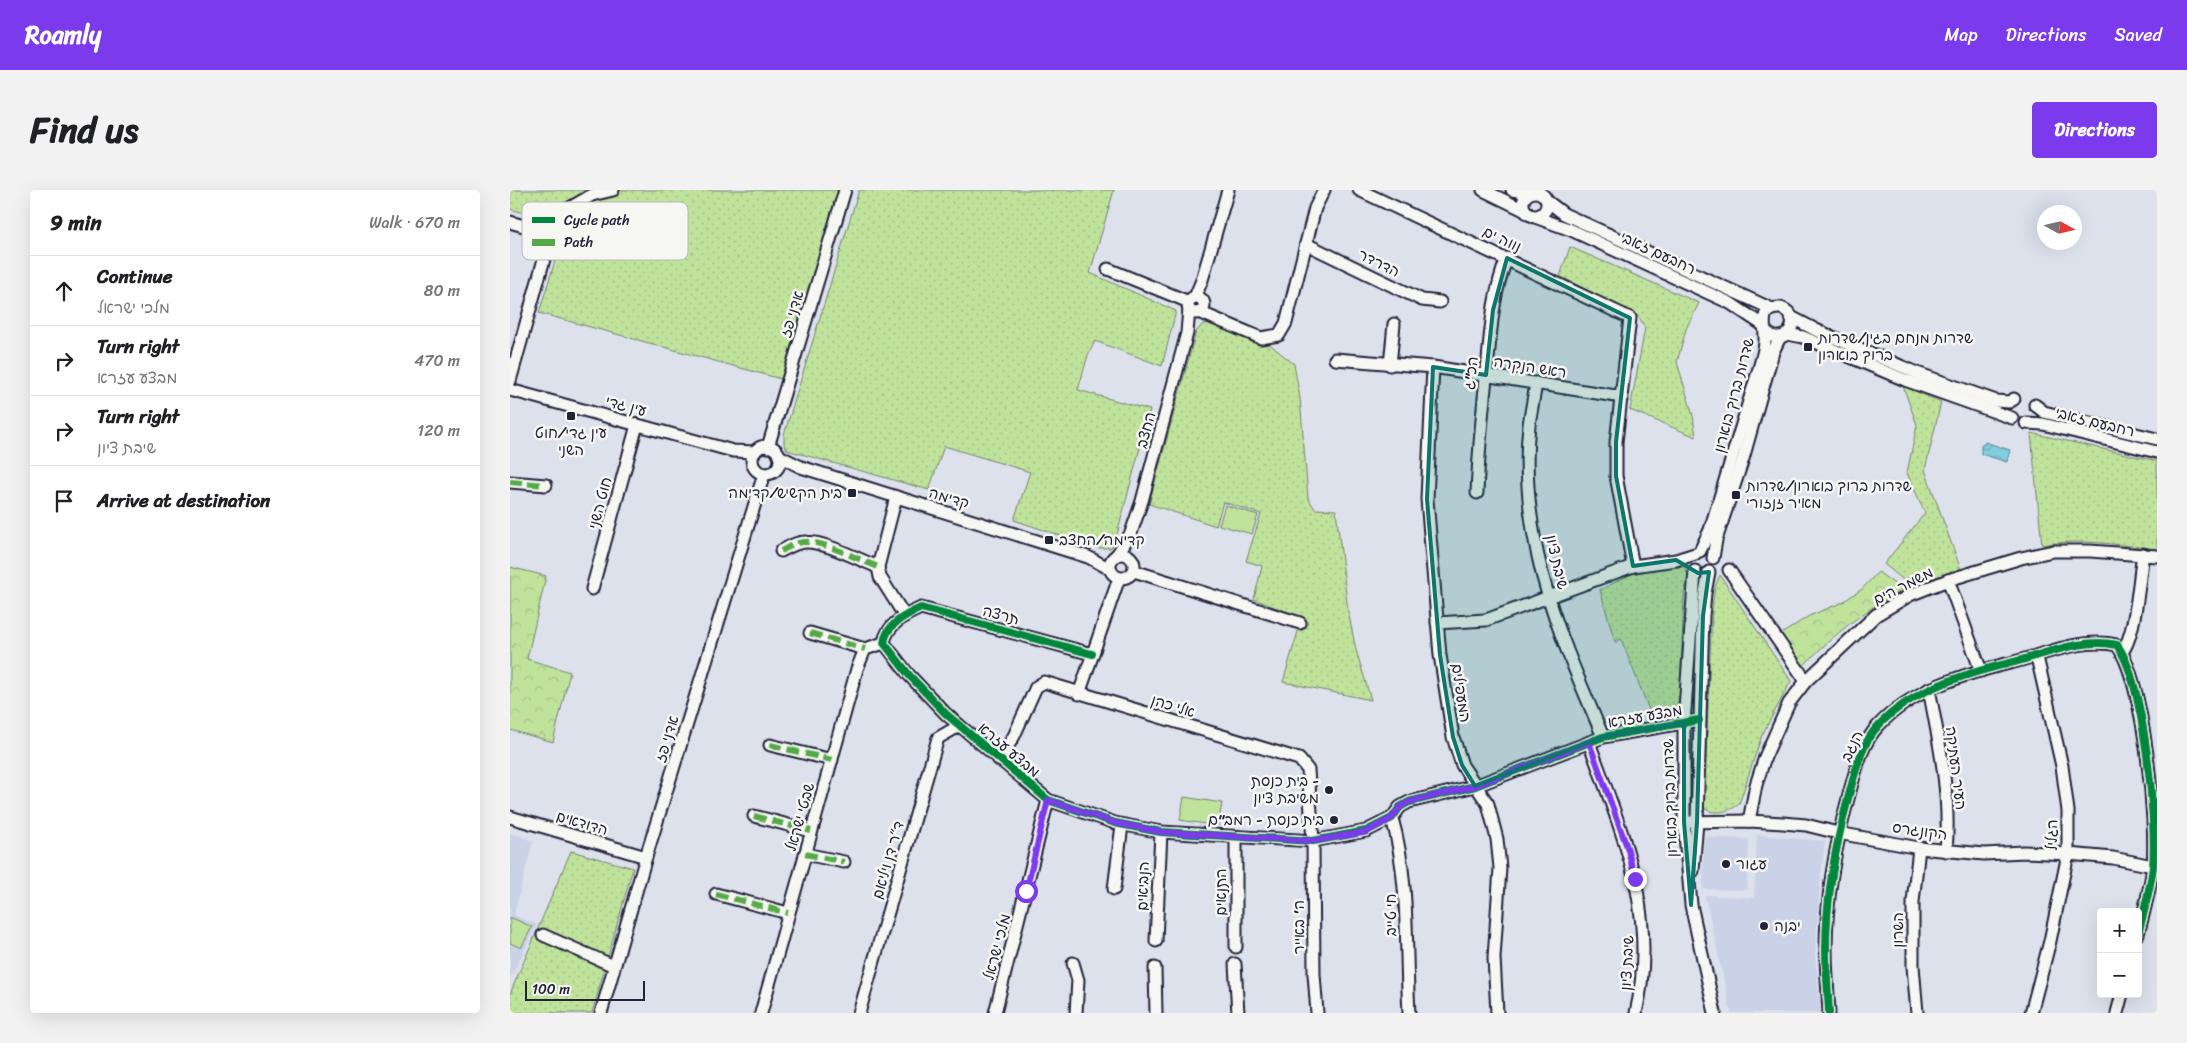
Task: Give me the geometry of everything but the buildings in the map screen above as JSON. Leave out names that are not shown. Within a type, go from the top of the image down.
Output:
[{"type":"street","points":[[580,202],[592,195],[613,190]]},
{"type":"street","name":"אדני פז","points":[[768,446],[845,190]]},
{"type":"street","name":"החצב","points":[[1115,556],[1131,533],[1148,481],[1187,333],[1228,190]]},
{"type":"street","name":"נווה ים","points":[[1359,190],[1507,258],[1630,318],[1622,397]]},
{"type":"street","name":"רחבעם זאבי","points":[[1483,190],[1530,214],[1571,230],[1730,303],[1764,327]]},
{"type":"street","name":"רחבעם זאבי","points":[[1512,190],[1540,194],[1564,214],[1772,309]]},
{"type":"street","points":[[1108,269],[1196,306],[1220,320],[1261,338],[1279,334],[1286,323],[1315,208],[1323,191]]},
{"type":"street","points":[[1540,194],[1546,211],[1530,214],[1524,202],[1540,194]]},
{"type":"street","points":[[510,222],[522,226]]},
{"type":"street","name":"הדרדר","points":[[1306,244],[1422,300],[1440,302]]},
{"type":"street","name":"הכ\"ג","points":[[1477,493],[1479,430],[1493,310],[1507,258]]},
{"type":"street","points":[[510,381],[544,260]]},
{"type":"street","points":[[1772,309],[1785,310],[1791,317],[1816,330],[1917,372],[1996,401],[2009,402],[2026,397],[2035,405],[2034,418],[2026,423],[2018,423],[2012,418],[1905,380],[1814,341],[1772,336],[1764,327],[1765,316],[1772,309]]},
{"type":"street","points":[[1784,336],[1792,326],[1791,317]]},
{"type":"street","points":[[1390,365],[1394,324]]},
{"type":"street","name":"שדרות ברוך בוארון","points":[[1697,552],[1710,530],[1740,437],[1764,350],[1764,327]]},
{"type":"street","name":"שדרות ברוך בוארון","points":[[1713,558],[1716,540],[1743,459],[1773,352],[1784,336]]},
{"type":"street","name":"ראש הנקרה","points":[[1335,360],[1433,367],[1622,397]]},
{"type":"street","name":"המעפילים","points":[[1433,367],[1427,498],[1440,655],[1453,737],[1462,765],[1488,804],[1497,839],[1500,868],[1494,958],[1497,1013]]},
{"type":"street","name":"שיבת ציון","points":[[1536,383],[1529,426],[1528,467],[1531,510],[1538,557],[1548,596],[1603,738]]},
{"type":"street","name":"עין גדי","points":[[510,390],[753,457]]},
{"type":"street","points":[[1622,397],[1616,442],[1616,476],[1633,566]]},
{"type":"street","points":[[2012,418],[2009,408],[2014,399]]},
{"type":"street","name":"רחבעם זאבי","points":[[2035,405],[2044,412],[2157,439]]},
{"type":"street","name":"רחבעם זאבי","points":[[2026,423],[2043,424],[2157,452]]},
{"type":"street","name":"חוט השני","points":[[592,589],[637,425]]},
{"type":"street","points":[[768,446],[774,449],[778,462],[769,474],[764,474],[756,470],[753,457],[759,448],[768,446]]},
{"type":"street","name":"קדימה","points":[[778,462],[801,467],[1088,557],[1110,569]]},
{"type":"street","name":"אדני פז","points":[[601,1013],[646,857],[764,474]]},
{"type":"street","points":[[510,482],[546,485]]},
{"type":"street","points":[[810,633],[864,649],[884,643],[885,634],[904,615],[880,577],[878,567],[896,497]]},
{"type":"street","name":"החצב","points":[[1131,533],[1132,557]]},
{"type":"street","points":[[781,550],[797,543],[807,542],[818,544],[878,567]]},
{"type":"street","name":"משמר הים","points":[[1749,821],[1756,785],[1765,757],[1789,703],[1806,681],[1876,615],[1910,595],[1948,580],[2021,558],[2053,551],[2157,556]]},
{"type":"street","points":[[1693,569],[1691,560],[1697,552]]},
{"type":"street","points":[[1437,623],[1486,620],[1633,566],[1676,560],[1697,552],[1708,552],[1713,558],[1714,565],[1709,572],[1702,574],[1676,560]]},
{"type":"street","points":[[1125,553],[1132,557],[1135,564],[1134,571],[1126,578],[1118,578],[1110,569],[1115,556],[1125,553]]},
{"type":"street","points":[[2142,916],[2153,866],[2152,795],[2136,693],[2122,652],[2132,628],[2143,554]]},
{"type":"street","name":"קדימה","points":[[1088,557],[1115,556]]},
{"type":"street","name":"שדרות ברוך בוארון","points":[[1693,569],[1683,746],[1684,822],[1691,905],[1715,1013]]},
{"type":"street","points":[[1729,570],[1806,681]]},
{"type":"street","points":[[1134,571],[1300,623]]},
{"type":"street","name":"שדרות ברוך בוארון","points":[[1691,905],[1697,822],[1703,616],[1706,582],[1709,572]]},
{"type":"street","points":[[1078,694],[1118,578]]},
{"type":"street","points":[[1948,580],[1981,671]]},
{"type":"street","name":"תרצה","points":[[904,615],[921,608],[1092,654]]},
{"type":"street","name":"הנגב","points":[[1829,1013],[1826,948],[1838,833],[1856,767],[1877,727],[1888,717],[1929,689],[1981,671],[2084,643],[2107,642],[2117,645],[2122,652]]},
{"type":"street","name":"מבצע עזרא","points":[[884,643],[916,682],[959,726],[1048,800],[1122,825],[1161,832],[1236,838],[1313,841],[1366,832],[1392,818],[1400,807],[1409,802],[1475,786],[1603,738],[1699,720]]},
{"type":"street","name":"שבטי ישראל","points":[[761,1013],[857,668],[864,649]]},
{"type":"street","name":"הגליל","points":[[2031,1013],[2050,941],[2068,854],[2068,811],[2062,766],[2037,657]]},
{"type":"street","name":"אלי כהן","points":[[999,760],[1017,728],[1036,687],[1044,682],[1078,694],[1300,759],[1308,770],[1313,841]]},
{"type":"street","name":"העיר העתיקה","points":[[1929,689],[1944,772],[1948,829],[1946,851]]},
{"type":"street","name":"ד״ר דן ויליאם","points":[[859,1013],[938,738],[959,726]]},
{"type":"street","points":[[1664,726],[1674,734],[1683,746]]},
{"type":"street","name":"שיבת ציון","points":[[1589,742],[1628,850],[1642,915],[1645,960],[1636,1013]]},
{"type":"street","points":[[770,745],[832,760]]},
{"type":"street","name":"מלכי ישראל","points":[[995,1013],[1048,800]]},
{"type":"street","points":[[754,816],[811,831]]},
{"type":"street","name":"הדודאים","points":[[510,818],[646,857]]},
{"type":"street","name":"חי טייב","points":[[1392,818],[1400,847],[1405,885],[1409,1013]]},
{"type":"street","name":"הקונגרס","points":[[1684,822],[1749,821],[1806,825],[1919,848],[1984,854],[2024,852],[2068,854],[2113,858],[2153,866]]},
{"type":"street","points":[[1114,889],[1122,825]]},
{"type":"street","name":"הנביאים","points":[[1156,941],[1161,832]]},
{"type":"street","name":"התנאים","points":[[1236,838],[1236,947]]},
{"type":"street","name":"ה' באייר","points":[[1313,841],[1314,974],[1317,1013]]},
{"type":"street","name":"השרון","points":[[1917,1013],[1913,966],[1913,902],[1919,848]]},
{"type":"street","points":[[805,854],[844,862]]},
{"type":"street","points":[[716,894],[788,913]]},
{"type":"street","points":[[543,935],[614,966]]},
{"type":"street","points":[[1074,963],[1078,980],[1076,1013]]},
{"type":"street","points":[[1235,964],[1238,1013]]},
{"type":"street","points":[[1155,968],[1156,1013]]},
{"type":"street","points":[[2117,1013],[2121,998]]},
{"type":"highlighted area","points":[[1507,258],[1630,318],[1616,442],[1616,476],[1633,566],[1676,560],[1698,573],[1709,572],[1703,616],[1697,822],[1691,905],[1684,822],[1684,723],[1603,737],[1475,786],[1462,765],[1453,737],[1440,655],[1427,499],[1433,367],[1486,375],[1493,310]]},
{"type":"shaded area","points":[[510,833],[533,841],[514,915],[537,925],[510,978]]},
{"type":"shaded area","name":"יבנה","points":[[1757,835],[1825,841],[1815,953],[1821,1013],[1731,1013],[1705,895],[1754,898]]},
{"type":"shaded area","name":"עגור","points":[[1704,837],[1749,839],[1747,890],[1703,889]]},
{"type":"green space","points":[[510,190],[838,190],[781,379],[539,313],[555,260],[688,260],[688,202],[522,202],[522,213],[510,209]]},
{"type":"green space","points":[[859,190],[1114,190],[1090,273],[1176,311],[1162,366],[1095,341],[1088,355],[1078,390],[1150,410],[1116,538],[1111,548],[1097,548],[1014,520],[1030,472],[944,446],[929,490],[787,450],[784,444],[784,435]]},
{"type":"green space","points":[[1570,247],[1699,303],[1686,329],[1677,362],[1693,416],[1696,437],[1630,410],[1645,328],[1639,317],[1560,276]]},
{"type":"green space","points":[[1211,323],[1262,338],[1294,364],[1300,398],[1308,498],[1315,509],[1336,510],[1348,611],[1356,650],[1371,700],[1283,682],[1302,618],[1254,599],[1262,566],[1246,561],[1261,514],[1223,502],[1216,526],[1149,504],[1196,332],[1203,324]]},
{"type":"green space","points":[[1903,386],[1941,402],[1925,470],[1961,570],[1930,579],[1912,587],[1884,564],[1925,513],[1907,473],[1917,425]]},
{"type":"green space","points":[[2031,433],[2157,461],[2157,549],[2085,542],[2042,545]]},
{"type":"green space","points":[[1225,505],[1258,515],[1252,534],[1219,525]]},
{"type":"green space","points":[[1665,566],[1684,567],[1688,575],[1684,597],[1680,692],[1677,704],[1672,710],[1652,717],[1621,639],[1615,642],[1600,590],[1629,575]]},
{"type":"green space","points":[[510,567],[546,576],[527,659],[570,672],[553,742],[510,730]]},
{"type":"green space","points":[[1878,572],[1903,590],[1862,615],[1838,633],[1803,666],[1800,666],[1780,635],[1809,616],[1841,603],[1862,589]]},
{"type":"green space","points":[[1720,575],[1791,681],[1762,735],[1739,804],[1732,809],[1713,812],[1704,808],[1704,803],[1712,608],[1715,587]]},
{"type":"green space","points":[[1184,797],[1222,803],[1218,826],[1180,820]]},
{"type":"green space","points":[[571,851],[633,868],[592,1013],[510,1013],[510,994]]},
{"type":"green space","points":[[510,917],[532,927],[521,948],[510,943]]},
{"type":"water","points":[[1985,442],[2010,450],[2007,462],[1981,454],[1981,444],[1984,445]]},
{"type":"marked path","points":[[510,482],[546,485]]},
{"type":"marked path","points":[[781,551],[800,542],[814,543],[833,548],[878,567]]},
{"type":"marked path","points":[[810,633],[865,649]]},
{"type":"marked path","points":[[770,745],[832,760]]},
{"type":"marked path","points":[[754,816],[811,831]]},
{"type":"marked path","points":[[805,854],[844,862]]},
{"type":"marked path","points":[[716,894],[788,913]]},
{"type":"cycle path","points":[[1092,654],[921,608],[897,621],[888,631],[884,643],[909,675],[946,714],[1048,800],[1115,823],[1161,832],[1313,841],[1366,831],[1392,818],[1400,807],[1409,802],[1475,786],[1603,737],[1699,720]]},
{"type":"cycle path","points":[[1829,1013],[1826,965],[1828,909],[1840,830],[1860,757],[1872,733],[1891,713],[1922,693],[1975,672],[2077,645],[2090,643],[2117,645],[2135,688],[2147,752],[2154,846],[2152,875],[2142,919]]},
{"type":"place","name":"שדרות מנחם בגין/שדרות ברוך בוארון","points":[[1808,347]]},
{"type":"place","name":"עין גדי/חוט השני","points":[[571,416]]},
{"type":"place","name":"בית הקשיש/קדימה","points":[[852,493]]},
{"type":"place","name":"שדרות ברוך בוארון/שדרות מאיר זנזורי","points":[[1736,495]]},
{"type":"place","name":"קדימה/החצב","points":[[1049,540]]},
{"type":"place","name":"בית כנסת - משיבת ציון","points":[[1329,790]]},
{"type":"place","name":"בית כנסת - רמב\"ם","points":[[1334,820]]},
{"type":"place","name":"עגור","points":[[1726,864]]},
{"type":"place","name":"יבנה","points":[[1764,926]]},
{"type":"route","points":[[1026,891],[1048,800],[1115,823],[1139,829],[1236,838],[1313,841],[1366,832],[1382,825],[1392,818],[1400,807],[1409,802],[1475,786],[1531,766],[1589,742],[1628,850],[1635,879]]}]
